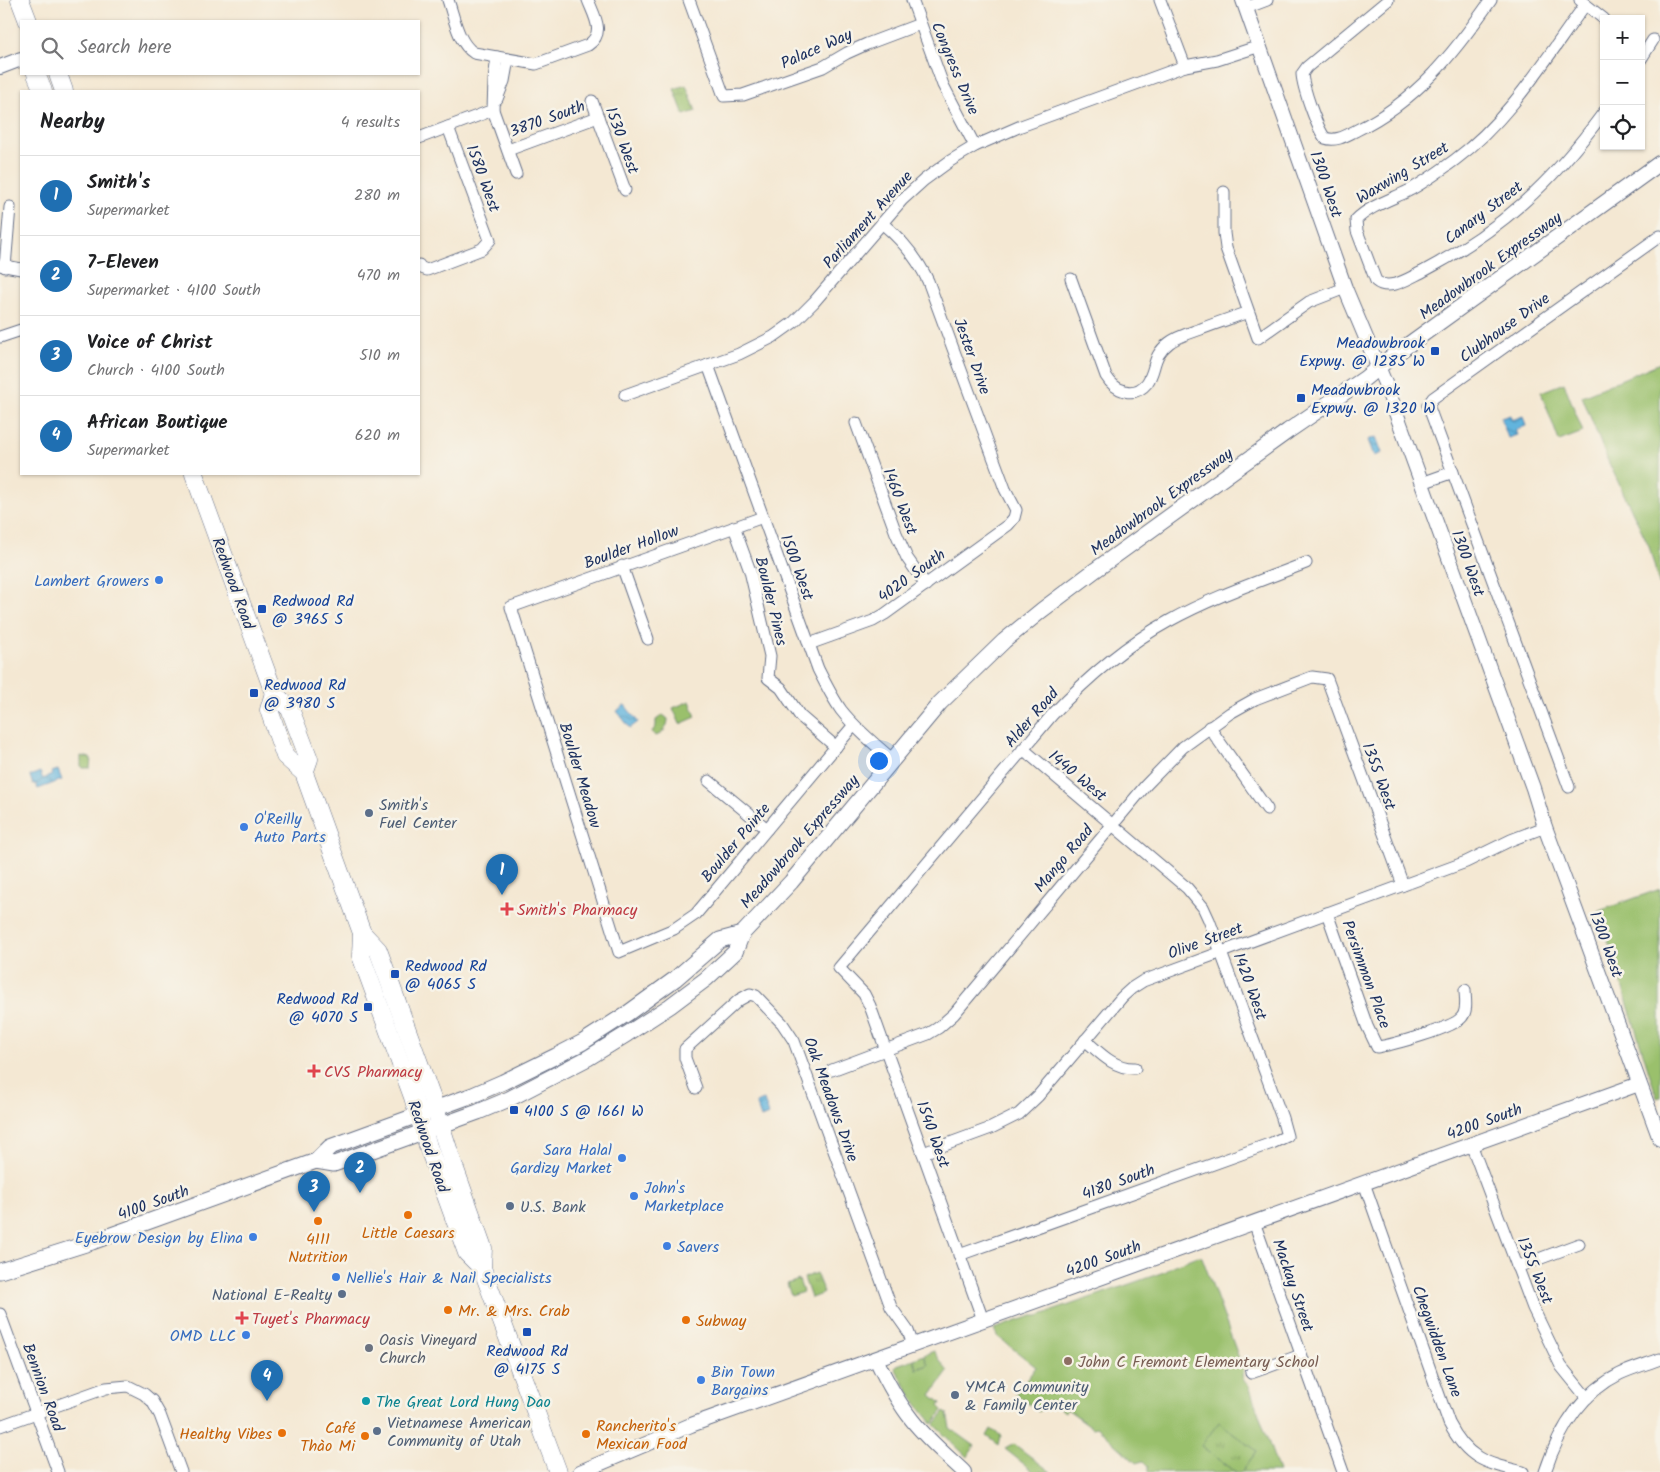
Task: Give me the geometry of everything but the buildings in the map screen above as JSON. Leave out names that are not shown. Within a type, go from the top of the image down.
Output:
[{"type":"main road","points":[[20,0],[28,20]]},
{"type":"main road","points":[[36,75],[42,90]]},
{"type":"main road","points":[[58,75],[64,90]]},
{"type":"main road","name":"Meadowbrook Expressway","points":[[424,1132],[509,1099],[588,1058],[670,1006],[718,969],[735,952],[742,934],[791,882],[940,703],[1004,641],[1042,610],[1660,163]]},
{"type":"main road","name":"Redwood Road","points":[[194,475],[274,693],[290,709],[309,759],[304,774],[362,933],[361,956],[426,1111],[440,1126],[483,1248],[482,1268],[558,1472]]},
{"type":"main road","name":"Meadowbrook Expressway","points":[[426,1111],[503,1082],[583,1042],[675,979],[720,940],[742,934]]},
{"type":"main road","points":[[636,1028],[635,1019],[661,999],[675,979]]},
{"type":"main road","name":"Redwood Road","points":[[426,1111],[424,1132],[467,1253],[482,1268]]},
{"type":"main road","name":"4100 South","points":[[0,1271],[92,1242],[316,1161],[330,1147],[426,1111]]},
{"type":"main road","name":"4100 South","points":[[316,1161],[334,1164],[424,1132]]},
{"type":"street","points":[[448,0],[464,44],[474,53],[530,64],[540,63],[594,41],[598,31],[588,0]]},
{"type":"street","name":"Palace Way","points":[[689,0],[724,96],[743,95],[822,67],[867,44],[920,24]]},
{"type":"street","name":"Congress Drive","points":[[912,0],[948,99],[975,146]]},
{"type":"street","points":[[1160,0],[1185,66]]},
{"type":"street","points":[[1245,4],[1267,0]]},
{"type":"street","points":[[1388,0],[1307,67],[1302,74],[1303,85],[1320,131],[1325,138],[1334,140],[1341,138],[1389,111],[1412,94],[1431,78],[1447,60],[1491,0]]},
{"type":"street","points":[[1583,2],[1600,16]]},
{"type":"street","name":"Waxwing Street","points":[[1381,285],[1374,276],[1357,231],[1356,220],[1365,212],[1411,190],[1458,158],[1478,141],[1512,105],[1583,2]]},
{"type":"street","name":"1300 West","points":[[1245,4],[1345,288],[1387,388],[1660,1139]]},
{"type":"street","points":[[1645,54],[1656,41]]},
{"type":"street","name":"Parliament Avenue","points":[[625,395],[751,349],[774,337],[794,322],[814,302],[902,200],[950,160],[975,146],[1021,126],[1185,66],[1217,60],[1260,46]]},
{"type":"street","points":[[502,58],[504,81],[494,110],[516,174]]},
{"type":"street","points":[[0,67],[20,60]]},
{"type":"street","name":"1530 West","points":[[592,101],[625,190]]},
{"type":"street","points":[[420,138],[494,110]]},
{"type":"street","name":"3870 South","points":[[508,150],[598,117]]},
{"type":"street","name":"Canary Street","points":[[1381,285],[1391,285],[1412,277],[1446,259],[1501,223],[1535,194],[1554,174],[1600,117]]},
{"type":"street","name":"1580 West","points":[[420,266],[427,270],[482,249],[490,240],[448,127]]},
{"type":"street","points":[[1224,192],[1226,248],[1258,338],[1309,302],[1345,288]]},
{"type":"street","points":[[10,207],[3,266],[20,269]]},
{"type":"street","name":"Jester Drive","points":[[882,223],[907,246],[920,264],[928,281],[1005,489],[1016,510]]},
{"type":"street","name":"Clubhouse Drive","points":[[1569,786],[1428,405],[1433,398],[1660,236]]},
{"type":"street","points":[[1071,279],[1106,376],[1116,388],[1123,392],[1132,392],[1140,389],[1147,383],[1157,356],[1169,343],[1181,336],[1248,312]]},
{"type":"street","points":[[0,337],[20,330]]},
{"type":"street","name":"1500 West","points":[[708,365],[818,669],[830,692],[854,725],[892,759]]},
{"type":"street","name":"1460 West","points":[[856,423],[896,534],[907,558],[926,585]]},
{"type":"street","points":[[1422,483],[1453,472]]},
{"type":"street","name":"4020 South","points":[[809,644],[873,621],[894,608],[1008,524],[1014,518],[1016,510]]},
{"type":"street","name":"Boulder Hollow","points":[[511,607],[763,516]]},
{"type":"street","name":"Boulder Pines","points":[[734,527],[750,572],[770,656],[768,678],[781,688],[800,716],[836,747]]},
{"type":"street","name":"Alder Road","points":[[839,968],[1052,714],[1085,682],[1125,650],[1168,622],[1214,598],[1306,563]]},
{"type":"street","points":[[622,566],[648,639]]},
{"type":"street","name":"Boulder Meadow","points":[[511,607],[619,952]]},
{"type":"street","name":"Mango Road","points":[[832,1070],[928,1034],[946,1022],[1112,824],[1183,746],[1242,706],[1267,694],[1312,677],[1327,679]]},
{"type":"street","name":"1355 West","points":[[1327,679],[1403,885]]},
{"type":"street","name":"Boulder Pointe","points":[[619,952],[674,928],[696,914],[854,725]]},
{"type":"street","points":[[1209,727],[1267,810]]},
{"type":"street","name":"1440 West","points":[[1023,749],[1112,824]]},
{"type":"street","points":[[709,781],[767,829]]},
{"type":"street","name":"1420 West","points":[[1112,824],[1176,877],[1196,897],[1209,920],[1287,1136]]},
{"type":"street","name":"Olive Street","points":[[923,1153],[991,1128],[1018,1114],[1038,1096],[1122,997],[1143,980],[1466,862],[1511,840],[1545,827]]},
{"type":"street","name":"Persimmon Place","points":[[1327,913],[1367,1026],[1377,1047],[1402,1042],[1451,1024],[1462,1017],[1466,1008],[1465,990]]},
{"type":"street","name":"1540 West","points":[[839,968],[864,994],[870,1006],[982,1320]]},
{"type":"street","name":"Oak Meadows Drive","points":[[696,1088],[685,1058],[685,1049],[740,1000],[750,994],[756,996],[792,1036],[891,1307],[908,1331],[913,1345]]},
{"type":"street","points":[[1085,1040],[1113,1063],[1122,1067],[1135,1068]]},
{"type":"street","name":"4200 South","points":[[580,1472],[691,1425],[1639,1084]]},
{"type":"street","name":"4180 South","points":[[960,1255],[1287,1136]]},
{"type":"street","name":"1355 West","points":[[1471,1144],[1528,1297],[1554,1354],[1567,1375],[1587,1398]]},
{"type":"street","name":"Chegwidden Lane","points":[[1364,1182],[1457,1438],[1473,1454],[1483,1460],[1523,1472]]},
{"type":"street","name":"Mackay Street","points":[[1254,1222],[1343,1472]]},
{"type":"street","points":[[1517,1267],[1579,1244]]},
{"type":"street","name":"Bennion Road","points":[[0,1314],[58,1472]]},
{"type":"street","points":[[1251,1373],[1301,1355]]},
{"type":"street","points":[[876,1359],[893,1391],[912,1420],[964,1472]]},
{"type":"street","points":[[1545,1472],[1559,1436],[1572,1415],[1587,1398],[1621,1374],[1660,1359]]},
{"type":"street","points":[[0,1426],[106,1388],[120,1386],[135,1388],[152,1401],[156,1408],[181,1472]]},
{"type":"green space","points":[[686,85],[696,111],[684,115],[674,89]]},
{"type":"green space","points":[[1660,363],[1660,588],[1649,546],[1607,459],[1582,396]]},
{"type":"green space","points":[[1564,383],[1583,432],[1559,441],[1541,392]]},
{"type":"green space","points":[[690,701],[696,717],[680,724],[673,708]]},
{"type":"green space","points":[[663,715],[668,719],[667,724],[663,732],[655,736],[652,732],[656,726],[656,720]]},
{"type":"green space","points":[[81,756],[91,758],[90,768],[83,768],[81,766]]},
{"type":"green space","points":[[1660,889],[1660,1097],[1657,1098],[1599,911]]},
{"type":"green space","name":"John C Fremont Elementary School","points":[[1198,1256],[1202,1257],[1244,1372],[1242,1375],[1244,1381],[1249,1386],[1279,1472],[1241,1472],[1257,1451],[1202,1446],[1236,1472],[1148,1472],[1148,1466],[1143,1461],[1136,1463],[1097,1427],[1093,1428],[1067,1409],[1065,1412],[1050,1400],[1039,1412],[1016,1394],[1036,1367],[997,1336],[994,1329],[1032,1316],[1038,1316],[1164,1272],[1172,1266]]},
{"type":"green space","points":[[816,1273],[824,1293],[811,1298],[804,1278]]},
{"type":"green space","points":[[799,1280],[803,1292],[791,1296],[787,1284]]},
{"type":"green space","points":[[934,1351],[948,1372],[931,1395],[941,1403],[939,1406],[943,1410],[933,1424],[915,1402],[895,1368],[897,1365],[914,1359],[917,1369],[928,1365],[924,1355]]},
{"type":"green space","points":[[924,1355],[928,1365],[917,1369],[914,1359]]},
{"type":"green space","points":[[945,1411],[950,1428],[975,1446],[967,1457],[934,1425]]},
{"type":"green space","points":[[1219,1422],[1257,1451],[1241,1472],[1236,1472],[1201,1446]]},
{"type":"green space","points":[[991,1429],[1001,1436],[999,1445],[987,1436]]},
{"type":"green space","points":[[1014,1444],[1051,1472],[1034,1472],[1005,1449]]},
{"type":"water","points":[[1510,415],[1512,420],[1523,416],[1526,426],[1515,430],[1517,435],[1508,438],[1501,418]]},
{"type":"water","points":[[1376,437],[1382,453],[1374,456],[1368,440]]},
{"type":"water","points":[[625,705],[638,722],[630,728],[617,711]]},
{"type":"water","points":[[58,770],[62,780],[38,789],[36,784],[33,785],[30,776],[40,772],[43,779],[52,775],[51,772]]},
{"type":"water","points":[[764,1100],[769,1115],[761,1118],[756,1103]]},
{"type":"place","name":"Meadowbrook Expwy. @ 1285 W","points":[[1435,351]]},
{"type":"place","name":"Meadowbrook Expwy. @ 1320 W","points":[[1301,398]]},
{"type":"place","name":"Lambert Growers","points":[[159,580]]},
{"type":"place","name":"Redwood Rd @ 3965 S","points":[[262,609]]},
{"type":"place","name":"Redwood Rd @ 3980 S","points":[[254,693]]},
{"type":"place","name":"Smith's Fuel Center","points":[[369,813]]},
{"type":"place","name":"O'Reilly Auto Parts","points":[[244,827]]},
{"type":"place","name":"Smith's","points":[[502,895]]},
{"type":"place","name":"Smith's Pharmacy","points":[[507,909]]},
{"type":"place","name":"Redwood Rd @ 4065 S","points":[[395,974]]},
{"type":"place","name":"Redwood Rd @ 4070 S","points":[[368,1007]]},
{"type":"place","name":"CVS Pharmacy","points":[[314,1071]]},
{"type":"place","name":"4100 S @ 1661 W","points":[[514,1110]]},
{"type":"place","name":"Sara Halal Gardizy Market","points":[[622,1158]]},
{"type":"place","name":"7-Eleven","points":[[360,1193]]},
{"type":"place","name":"John's Marketplace","points":[[634,1196]]},
{"type":"place","name":"U.S. Bank","points":[[510,1206]]},
{"type":"place","name":"Voice of Christ","points":[[314,1212]]},
{"type":"place","name":"Little Caesars","points":[[408,1215]]},
{"type":"place","name":"4111 Nutrition","points":[[318,1221]]},
{"type":"place","name":"Eyebrow Design by Elina","points":[[253,1237]]},
{"type":"place","name":"Savers","points":[[667,1246]]},
{"type":"place","name":"Nellie's Hair & Nail Specialists","points":[[336,1277]]},
{"type":"place","name":"National E-Realty","points":[[342,1294]]},
{"type":"place","name":"Mr. & Mrs. Crab","points":[[448,1310]]},
{"type":"place","name":"Tuyet's Pharmacy","points":[[242,1318]]},
{"type":"place","name":"Subway","points":[[686,1320]]},
{"type":"place","name":"Redwood Rd @ 4175 S","points":[[527,1332]]},
{"type":"place","name":"OMD LLC","points":[[246,1335]]},
{"type":"place","name":"Oasis Vineyard Church","points":[[369,1348]]},
{"type":"place","name":"John C Fremont Elementary School","points":[[1068,1361]]},
{"type":"place","name":"Bin Town Bargains","points":[[701,1380]]},
{"type":"place","name":"YMCA Community & Family Center","points":[[955,1395]]},
{"type":"place","name":"African Boutique","points":[[267,1401]]},
{"type":"place","name":"The Great Lord Hung Dao","points":[[366,1401]]},
{"type":"place","name":"Vietnamese American Community of Utah","points":[[377,1431]]},
{"type":"place","name":"Healthy Vibes","points":[[282,1433]]},
{"type":"place","name":"Rancherito's Mexican Food","points":[[586,1434]]},
{"type":"place","name":"Café Thào Mi","points":[[365,1436]]}]
